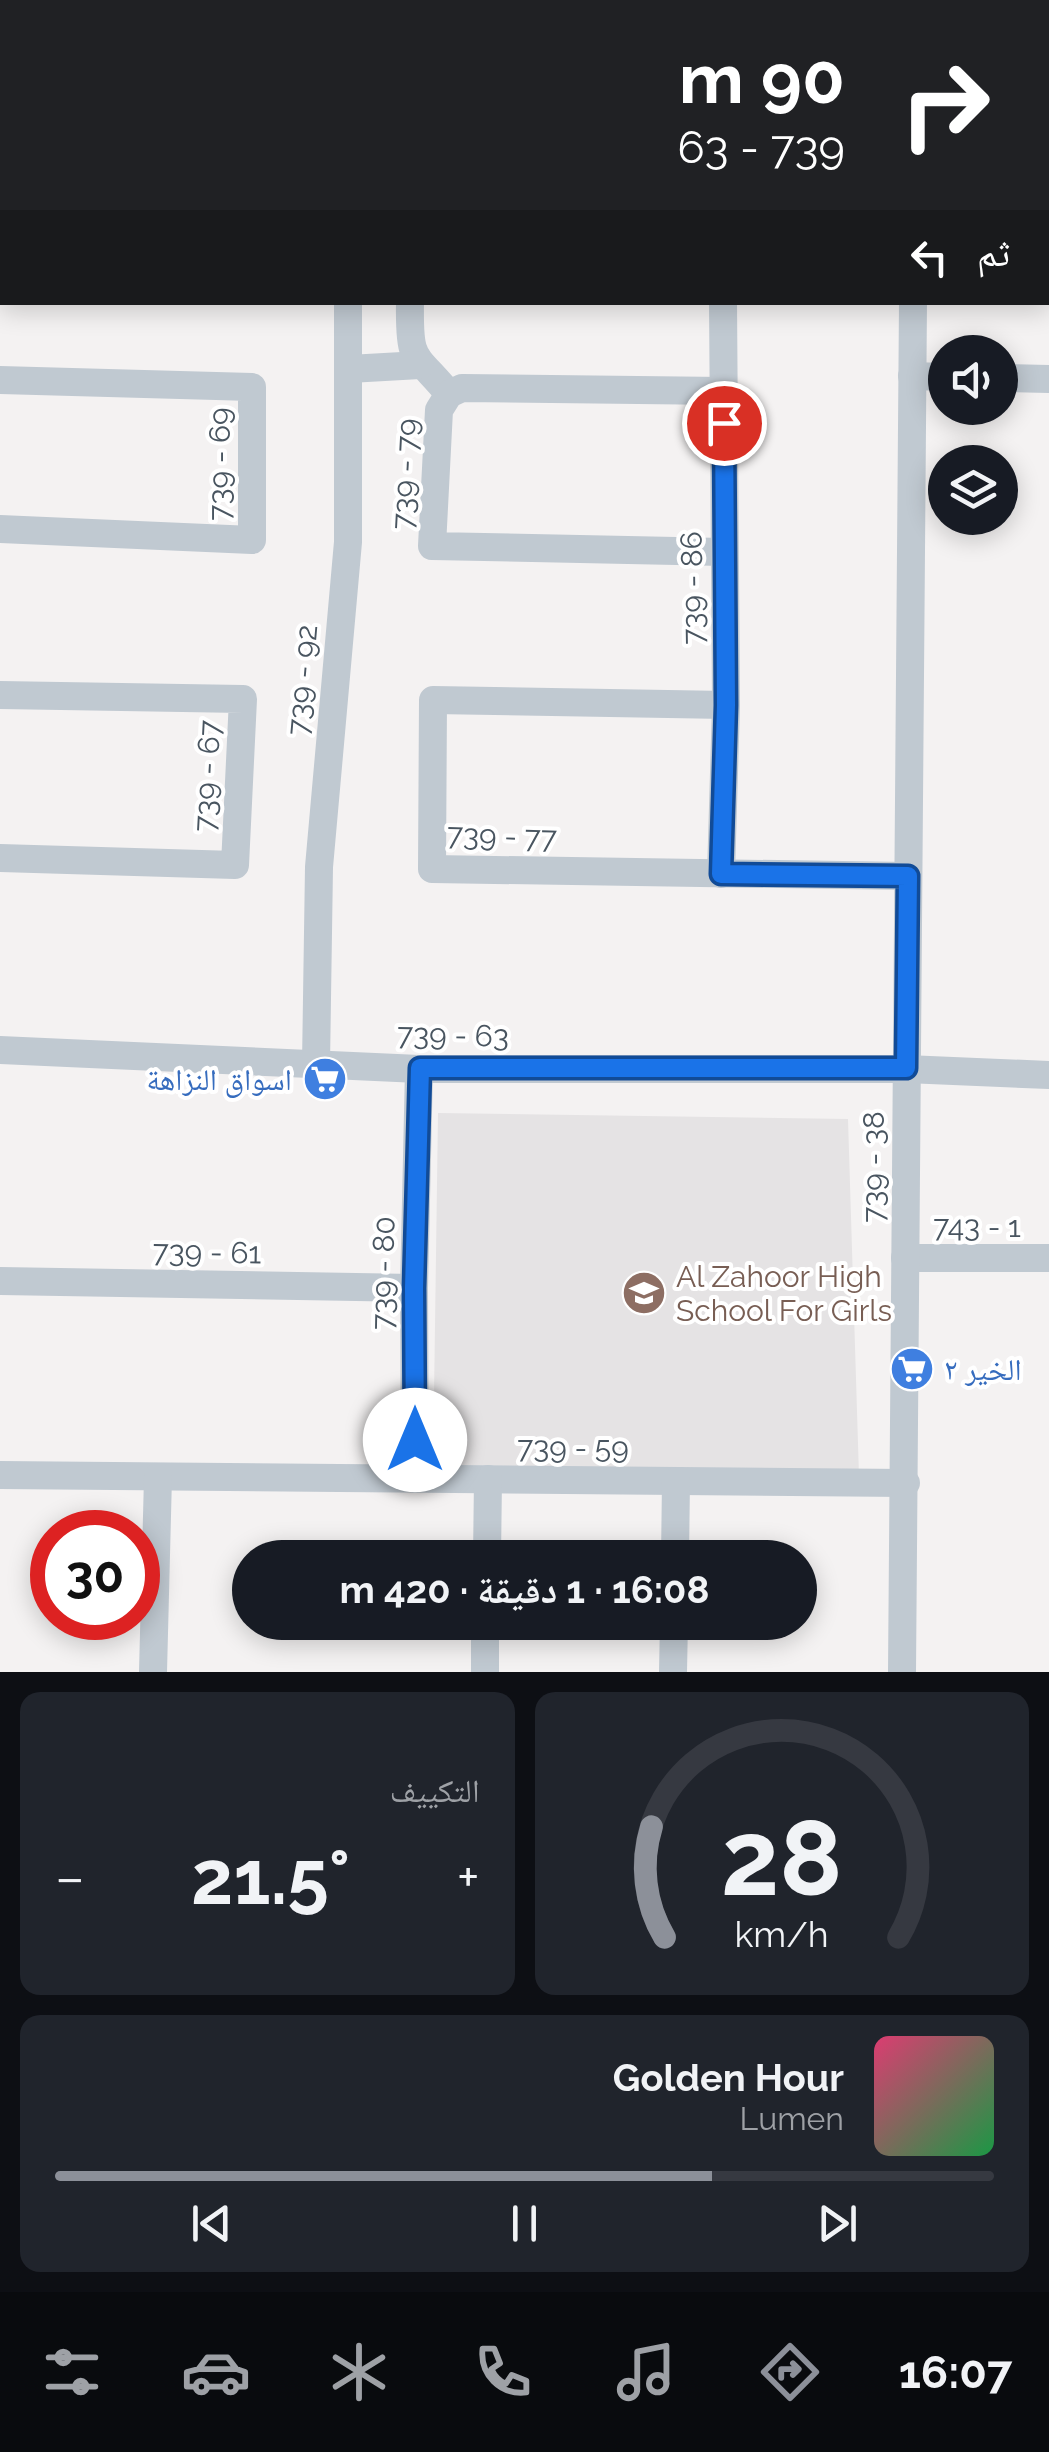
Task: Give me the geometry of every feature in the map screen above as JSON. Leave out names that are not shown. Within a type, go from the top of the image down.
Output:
[{"type":"street","name":"739 - 92","points":[[316,1064],[319,867],[348,542],[348,305]]},
{"type":"street","points":[[410,305],[409,346],[420,365],[448,394]]},
{"type":"street","name":"739 - 86","points":[[721,874],[726,705],[722,305]]},
{"type":"street","name":"739 - 38","points":[[902,1672],[914,305]]},
{"type":"street","points":[[349,369],[420,365]]},
{"type":"street","points":[[912,376],[928,376]]},
{"type":"street","points":[[1018,378],[1049,379]]},
{"type":"street","name":"739 - 69","points":[[0,380],[252,387],[252,540],[0,529]]},
{"type":"street","name":"739 - 79","points":[[724,391],[462,388],[448,394],[439,410],[432,546],[724,552]]},
{"type":"street","name":"739 - 67","points":[[0,695],[244,699],[235,865],[0,858]]},
{"type":"street","name":"739 - 77","points":[[726,705],[434,700],[432,869],[908,876]]},
{"type":"street","name":"739 - 63","points":[[0,1050],[420,1068],[906,1068],[1049,1074]]},
{"type":"street","name":"739 - 80","points":[[416,1478],[414,1288],[420,1068]]},
{"type":"street","name":"743 - 1","points":[[905,1258],[1049,1258]]},
{"type":"street","name":"739 - 61","points":[[0,1281],[414,1288]]},
{"type":"street","name":"739 - 59","points":[[0,1474],[906,1483]]},
{"type":"street","points":[[153,1672],[158,1477]]},
{"type":"street","points":[[487,1540],[488,1479]]},
{"type":"street","points":[[675,1540],[676,1481]]},
{"type":"street","points":[[484,1672],[485,1640]]},
{"type":"street","points":[[673,1672],[674,1640]]},
{"type":"shaded area","name":"Al Zahoor High School For Girls","points":[[438,1113],[848,1119],[859,1476],[433,1467]]},
{"type":"place","name":"اسواق النزاهة","points":[[325,1079]]},
{"type":"place","name":"Al Zahoor High School For Girls","points":[[644,1293]]},
{"type":"place","name":"الخير ٢","points":[[912,1369]]},
{"type":"route","points":[[415,1440],[414,1288],[420,1068],[906,1068],[908,876],[721,874],[726,705],[724,423]]}]
